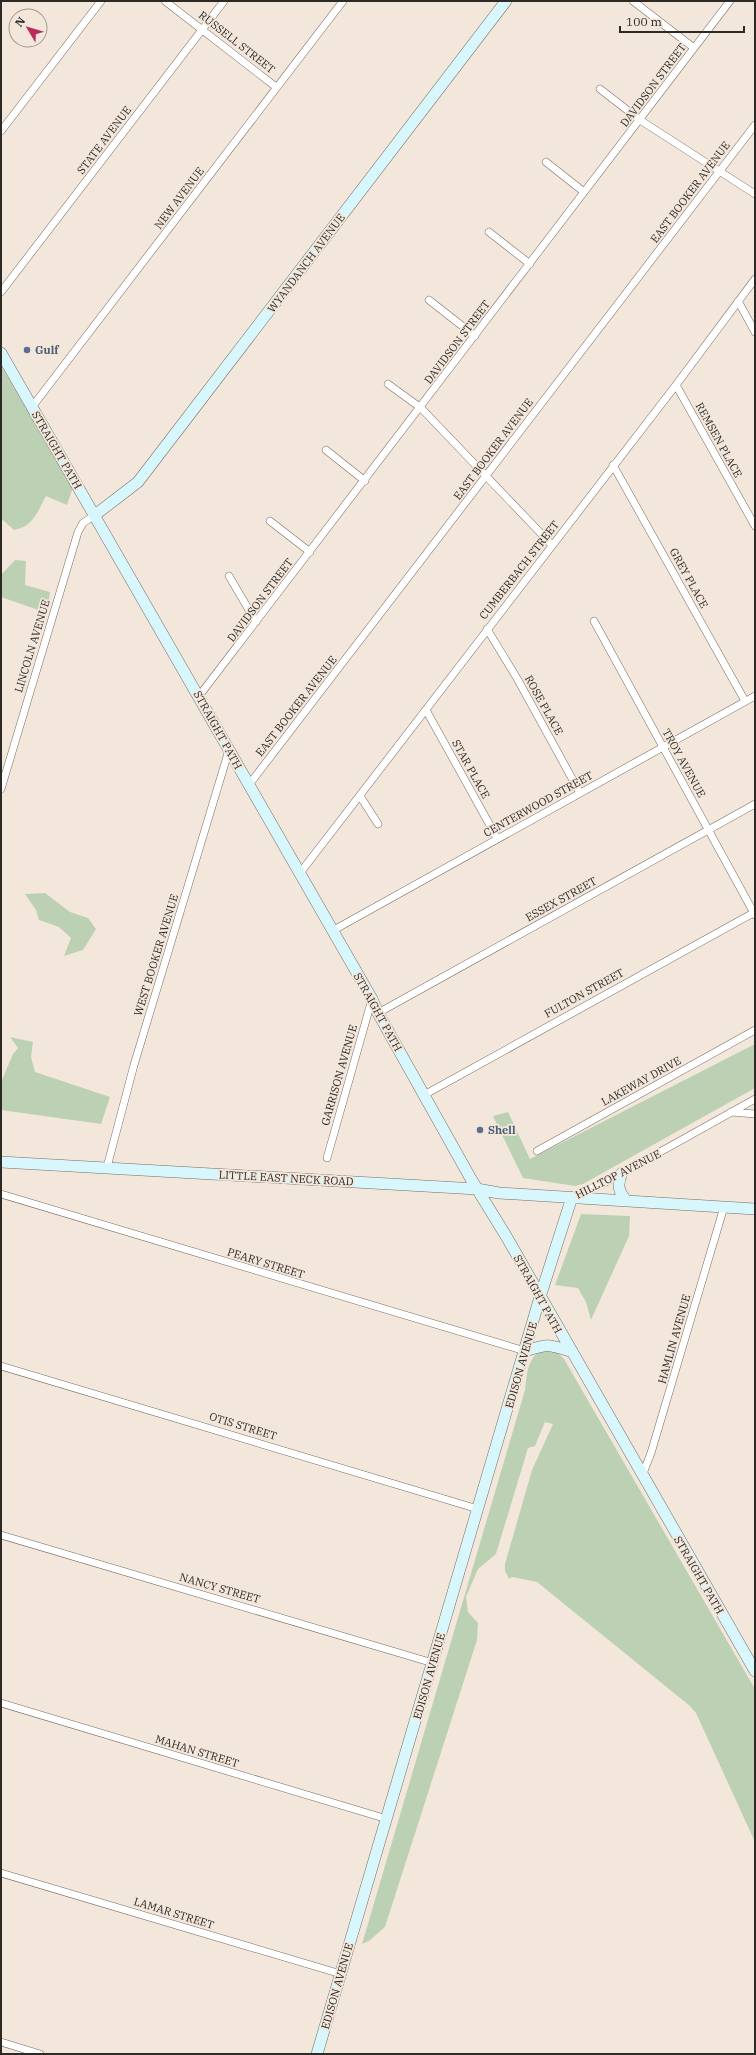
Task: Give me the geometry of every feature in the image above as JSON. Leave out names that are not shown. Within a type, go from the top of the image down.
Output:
[{"type":"main road","name":"WYANDANCH AVENUE","points":[[94,515],[138,482],[506,1]]},
{"type":"main road","name":"STRAIGHT PATH","points":[[1,353],[230,749],[248,786],[372,999],[477,1189],[755,1671]]},
{"type":"main road","name":"LITTLE EAST NECK ROAD","points":[[1,1162],[477,1189],[499,1193],[755,1209]]},
{"type":"main road","points":[[622,1173],[618,1182],[618,1187],[619,1192],[626,1200]]},
{"type":"main road","name":"HILLTOP AVENUE","points":[[540,1297],[572,1197]]},
{"type":"main road","name":"EDISON AVENUE","points":[[317,2054],[540,1297]]},
{"type":"main road","points":[[525,1351],[539,1346],[548,1345],[570,1351]]},
{"type":"street","points":[[1,131],[100,1]]},
{"type":"street","name":"RUSSELL STREET","points":[[165,1],[276,87]]},
{"type":"street","name":"STATE AVENUE","points":[[1,292],[224,1]]},
{"type":"street","name":"NEW AVENUE","points":[[32,407],[343,1]]},
{"type":"street","points":[[633,1],[694,48]]},
{"type":"street","name":"DAVIDSON STREET","points":[[199,696],[421,408],[730,1]]},
{"type":"street","points":[[600,89],[640,120],[755,194]]},
{"type":"street","name":"EAST BOOKER AVENUE","points":[[248,786],[755,125]]},
{"type":"street","points":[[546,162],[584,192]]},
{"type":"street","points":[[489,232],[530,264]]},
{"type":"street","name":"CUMBERBACH STREET","points":[[300,873],[676,385],[755,279]]},
{"type":"street","points":[[429,300],[475,336]]},
{"type":"street","points":[[738,302],[755,332]]},
{"type":"street","points":[[388,384],[421,408],[552,545]]},
{"type":"street","name":"REMSEN PLACE","points":[[676,385],[755,526]]},
{"type":"street","points":[[326,450],[365,481]]},
{"type":"street","name":"GREY PLACE","points":[[613,465],[745,702]]},
{"type":"street","name":"LINCOLN AVENUE","points":[[1,789],[78,532],[83,523],[94,515]]},
{"type":"street","points":[[270,521],[310,552]]},
{"type":"street","points":[[229,576],[256,622]]},
{"type":"street","name":"TROY AVENUE","points":[[594,621],[662,747],[755,913]]},
{"type":"street","name":"ROSE PLACE","points":[[488,629],[518,680],[580,793]]},
{"type":"street","name":"CENTERWOOD STREET","points":[[332,930],[755,696]]},
{"type":"street","name":"STAR PLACE","points":[[426,710],[497,838]]},
{"type":"street","name":"WEST BOOKER AVENUE","points":[[107,1167],[137,1057],[230,749]]},
{"type":"street","points":[[360,796],[378,824]]},
{"type":"street","name":"ESSEX STREET","points":[[378,1012],[755,804]]},
{"type":"street","name":"FULTON STREET","points":[[424,1095],[755,913]]},
{"type":"street","name":"GARRISON AVENUE","points":[[327,1158],[372,999]]},
{"type":"street","name":"LAKEWAY DRIVE","points":[[537,1150],[755,1030]]},
{"type":"street","name":"HILLTOP AVENUE","points":[[572,1197],[622,1173],[755,1099]]},
{"type":"street","points":[[730,1112],[755,1114]]},
{"type":"street","name":"PEARY STREET","points":[[1,1194],[525,1351]]},
{"type":"street","name":"HAMLIN AVENUE","points":[[642,1476],[651,1453],[724,1207]]},
{"type":"street","name":"OTIS STREET","points":[[1,1366],[478,1509]]},
{"type":"street","name":"NANCY STREET","points":[[1,1535],[433,1663]]},
{"type":"street","name":"MAHAN STREET","points":[[1,1703],[387,1819]]},
{"type":"street","name":"LAMAR STREET","points":[[1,1873],[341,1974]]},
{"type":"street","points":[[1,2042],[40,2054]]},
{"type":"green space","points":[[1,366],[73,487],[67,505],[46,496],[34,518],[26,526],[14,530],[3,520],[1,522]]},
{"type":"green space","points":[[15,560],[26,561],[25,585],[50,592],[47,613],[1,597],[1,575]]},
{"type":"green space","points":[[45,893],[70,912],[88,918],[96,929],[83,950],[64,956],[71,938],[59,927],[39,920],[36,910],[25,894]]},
{"type":"green space","points":[[10,1037],[33,1042],[31,1057],[35,1072],[110,1097],[101,1124],[1,1110],[1,1082],[13,1054],[18,1048]]},
{"type":"green space","points":[[755,1044],[755,1088],[583,1184],[575,1186],[523,1178],[493,1116],[508,1112],[530,1159]]},
{"type":"green space","points":[[581,1214],[630,1216],[629,1236],[591,1320],[586,1302],[578,1288],[555,1285]]},
{"type":"green space","points":[[542,1349],[557,1352],[564,1359],[755,1689],[755,1842],[696,1713],[690,1706],[537,1582],[512,1577],[509,1579],[505,1571],[505,1564],[532,1470],[553,1424],[545,1422],[535,1446],[528,1448],[496,1554],[478,1569],[466,1597],[468,1612],[478,1623],[477,1640],[385,1927],[369,1941],[362,1944],[525,1390],[529,1367],[533,1357]]},
{"type":"place","name":"Gulf","points":[[27,350]]},
{"type":"place","name":"Shell","points":[[480,1130]]}]
